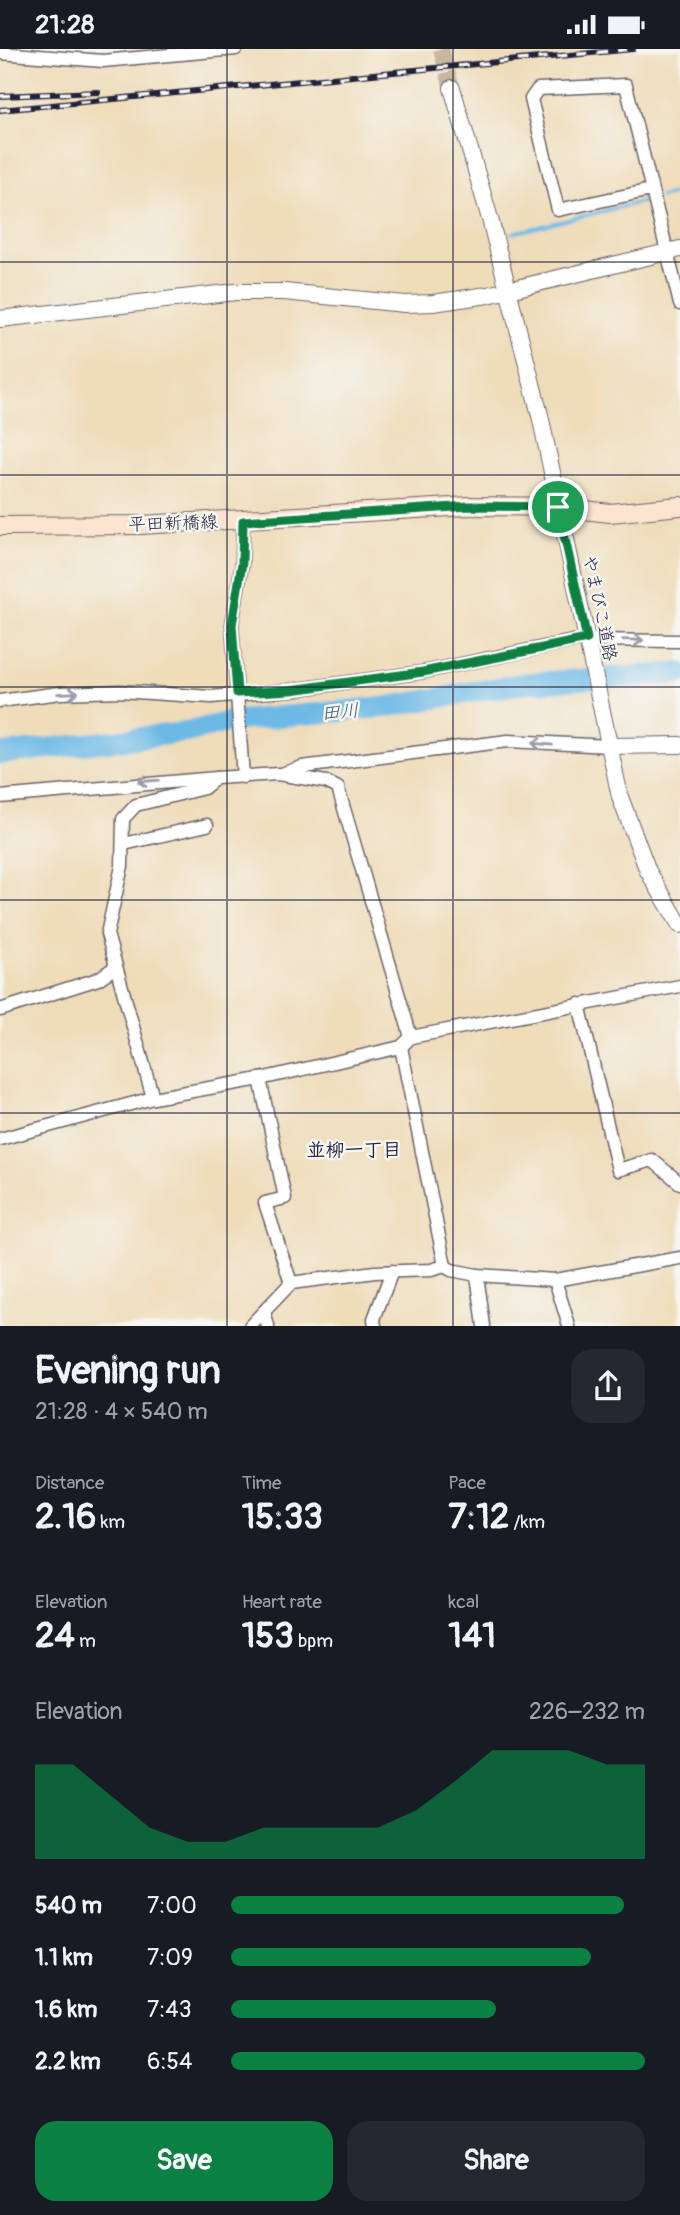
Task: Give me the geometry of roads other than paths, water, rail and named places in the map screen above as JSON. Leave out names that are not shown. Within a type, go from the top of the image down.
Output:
[{"type":"main road","name":"平田新橋線","points":[[0,526],[243,521],[470,506],[558,507],[610,513],[680,506]]},
{"type":"street","points":[[0,53],[103,61],[236,49]]},
{"type":"street","points":[[651,190],[558,210],[531,99],[538,89],[626,85],[651,190],[673,250],[680,304]]},
{"type":"street","name":"やまびこ道路","points":[[452,88],[491,219],[540,415],[608,739],[631,832],[648,871],[680,925]]},
{"type":"street","points":[[0,319],[235,292],[284,292],[405,304],[459,300],[673,250]]},
{"type":"street","points":[[243,521],[242,563],[232,625],[243,773]]},
{"type":"street","points":[[0,701],[60,693],[120,691],[211,697],[237,695],[423,672],[588,642],[680,641]]},
{"type":"street","points":[[278,774],[302,767],[508,741],[608,739],[680,745]]},
{"type":"street","points":[[0,797],[216,778],[243,773],[278,774],[326,782],[338,788],[411,1037]]},
{"type":"street","points":[[153,1098],[139,1040],[130,1022],[114,968],[107,934],[122,866],[123,819],[136,805],[204,789],[216,778]]},
{"type":"street","points":[[124,844],[207,825]]},
{"type":"street","points":[[0,1010],[98,979],[114,968]]},
{"type":"street","points":[[0,1139],[153,1098],[260,1079],[401,1047],[411,1037],[680,986]]},
{"type":"street","points":[[579,1004],[618,1170],[652,1160],[680,1183]]},
{"type":"street","points":[[401,1047],[445,1266],[451,1270],[477,1275],[555,1280],[680,1258]]},
{"type":"street","points":[[260,1079],[285,1198],[265,1203],[291,1283]]},
{"type":"street","points":[[250,1326],[291,1283],[320,1277],[431,1270],[445,1266]]},
{"type":"street","points":[[375,1326],[374,1319],[391,1271]]},
{"type":"street","points":[[477,1275],[484,1326]]},
{"type":"street","points":[[555,1280],[569,1326]]},
{"type":"street","points":[[264,1312],[268,1326]]},
{"type":"waterway","points":[[660,197],[680,192]]},
{"type":"waterway","points":[[513,233],[645,201]]},
{"type":"waterway","name":"田川","points":[[0,754],[188,732],[232,721],[386,707],[525,683],[680,673]]},
{"type":"tunnel","points":[[441,49],[452,88]]},
{"type":"railway","points":[[0,110],[633,49]]},
{"type":"railway","points":[[0,96],[98,92]]},
{"type":"district","name":"並柳一丁目","points":[[354,1149]]}]
